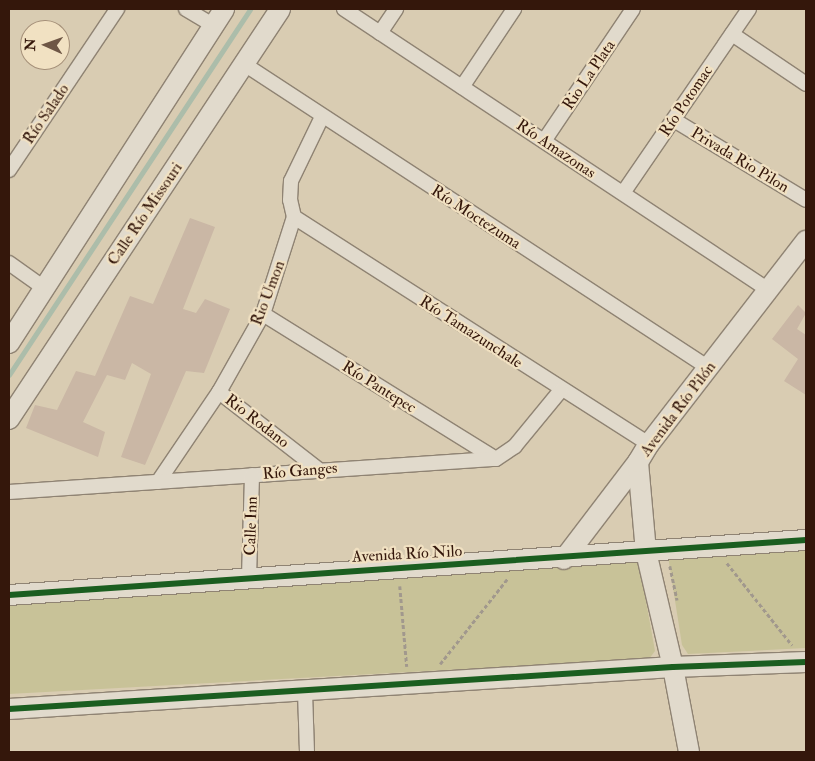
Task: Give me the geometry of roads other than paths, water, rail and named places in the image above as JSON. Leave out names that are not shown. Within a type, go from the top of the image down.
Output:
[{"type":"street","name":"Río Salado","points":[[9,170],[117,9]]},
{"type":"street","points":[[186,9],[214,26]]},
{"type":"street","points":[[9,343],[224,9]]},
{"type":"street","name":"Calle Río Missouri","points":[[9,419],[280,9]]},
{"type":"street","name":"Río Amazonas","points":[[344,9],[767,289]]},
{"type":"street","points":[[380,33],[396,9]]},
{"type":"street","points":[[462,87],[514,9]]},
{"type":"street","name":"Rio La Plata","points":[[544,141],[633,9]]},
{"type":"street","name":"Río Potomac","points":[[623,193],[750,9]]},
{"type":"street","points":[[732,34],[806,84]]},
{"type":"street","name":"Río Moctezuma","points":[[244,64],[322,118],[708,368]]},
{"type":"street","name":"Rio Umon","points":[[158,482],[219,392],[263,314],[294,217],[290,200],[292,181],[322,118]]},
{"type":"street","name":"Privada Rio Pilon","points":[[674,120],[806,200]]},
{"type":"street","name":"Río Tamazunchale","points":[[294,217],[561,390],[649,444]]},
{"type":"street","name":"Avenida Río Pilón","points":[[689,752],[673,667],[646,552],[638,462],[649,444],[806,241]]},
{"type":"street","points":[[9,263],[44,288]]},
{"type":"street","name":"Río Pantepec","points":[[263,314],[496,459]]},
{"type":"street","points":[[496,459],[515,446],[561,390]]},
{"type":"street","name":"Rio Rodano","points":[[219,392],[318,469]]},
{"type":"street","name":"Río Ganges","points":[[9,492],[318,469],[496,459]]},
{"type":"street","points":[[564,559],[638,462]]},
{"type":"street","name":"Calle Inn","points":[[249,577],[252,475]]},
{"type":"street","name":"Avenida Río Nilo","points":[[9,595],[249,577],[564,559],[806,540]]},
{"type":"street","points":[[9,709],[305,692],[673,667],[803,654]]},
{"type":"street","points":[[305,692],[307,752]]},
{"type":"waterway","points":[[9,375],[250,9]]}]
